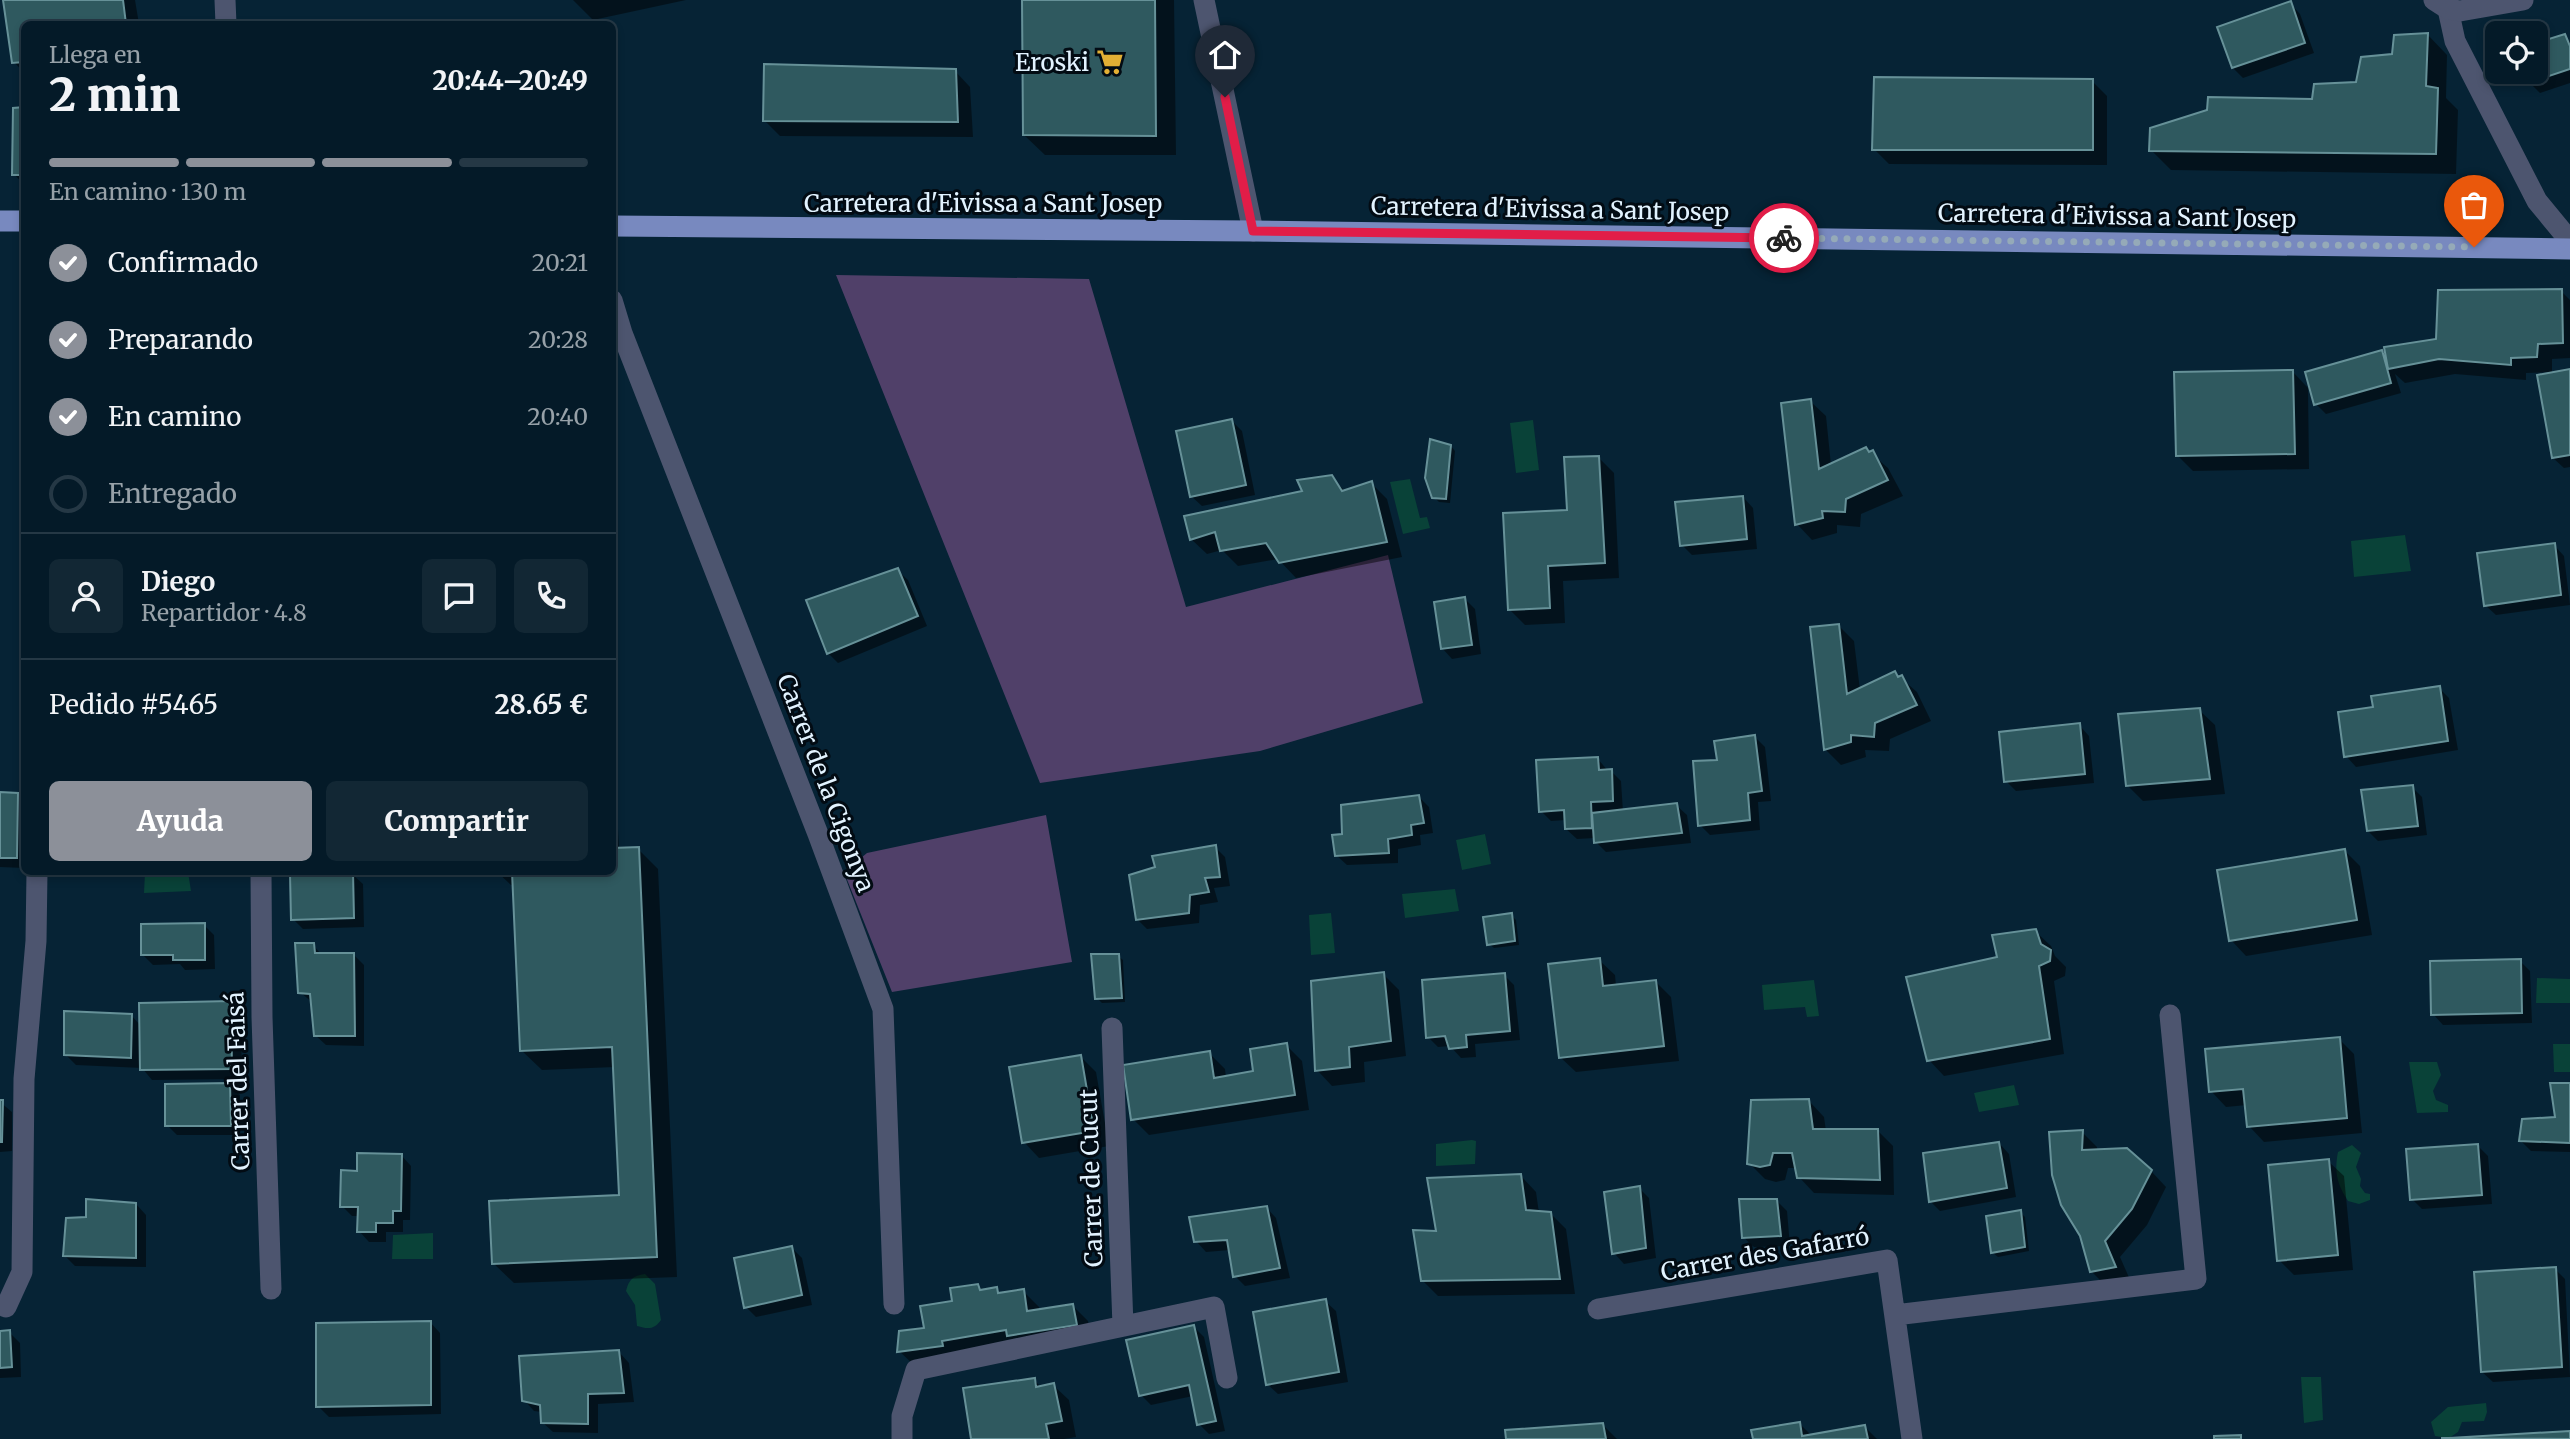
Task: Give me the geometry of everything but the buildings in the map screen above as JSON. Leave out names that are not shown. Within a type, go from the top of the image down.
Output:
[{"type":"main road","points":[[0,221],[21,221]]},
{"type":"main road","name":"Carretera d'Eivissa a Sant Josep","points":[[616,226],[1253,231],[2570,249]]},
{"type":"street","points":[[225,0],[226,21]]},
{"type":"street","points":[[1204,0],[1253,231]]},
{"type":"street","points":[[2441,5],[2472,10],[2523,0]]},
{"type":"street","points":[[2441,5],[2455,41],[2537,201],[2570,242]]},
{"type":"street","name":"Carrer de la Cigonya","points":[[616,313],[883,1009],[894,1304]]},
{"type":"street","points":[[6,1307],[22,1272],[24,1079],[36,941],[37,875]]},
{"type":"street","name":"Carrer del Faisá","points":[[261,875],[262,1017],[271,1289]]},
{"type":"street","points":[[1895,1315],[2196,1279],[2170,1015]]},
{"type":"street","name":"Carrer de Cucut","points":[[1112,1028],[1123,1326]]},
{"type":"street","name":"Carrer des Gafarró","points":[[1598,1310],[1887,1260],[1912,1439]]},
{"type":"street","points":[[902,1439],[902,1416],[916,1370],[1214,1307],[1227,1378]]},
{"type":"shaded area","points":[[836,275],[1089,279],[1186,607],[1388,555],[1423,703],[1260,751],[1040,783]]},
{"type":"shaded area","points":[[1533,420],[1539,470],[1516,473],[1510,423]]},
{"type":"shaded area","points":[[1410,479],[1420,518],[1427,517],[1430,528],[1403,534],[1390,482]]},
{"type":"shaded area","points":[[2405,535],[2411,571],[2354,577],[2351,541]]},
{"type":"shaded area","points":[[1046,815],[1072,962],[892,992],[844,872],[867,853]]},
{"type":"shaded area","points":[[1485,834],[1491,864],[1462,870],[1456,840]]},
{"type":"shaded area","points":[[145,875],[188,875],[191,891],[144,893]]},
{"type":"shaded area","points":[[1455,889],[1459,911],[1405,918],[1402,894]]},
{"type":"shaded area","points":[[1331,913],[1335,953],[1311,955],[1309,915]]},
{"type":"shaded area","points":[[2537,978],[2570,979],[2570,1003],[2536,1003]]},
{"type":"shaded area","points":[[1814,980],[1819,1016],[1807,1017],[1805,1007],[1764,1010],[1762,985]]},
{"type":"shaded area","points":[[2553,1044],[2570,1044],[2570,1072],[2554,1072]]},
{"type":"shaded area","points":[[2409,1062],[2437,1062],[2441,1075],[2433,1091],[2436,1100],[2448,1105],[2448,1112],[2417,1113]]},
{"type":"shaded area","points":[[2014,1085],[2019,1105],[1979,1112],[1974,1093]]},
{"type":"shaded area","points":[[1476,1141],[1475,1164],[1436,1166],[1436,1144]]},
{"type":"shaded area","points":[[2352,1145],[2361,1153],[2356,1167],[2361,1179],[2360,1186],[2365,1193],[2370,1194],[2370,1200],[2359,1204],[2348,1201],[2341,1189],[2336,1166],[2338,1152]]},
{"type":"shaded area","points":[[433,1233],[433,1259],[392,1259],[393,1235]]},
{"type":"shaded area","points":[[645,1274],[655,1284],[661,1320],[650,1328],[637,1326],[635,1305],[626,1291],[632,1279]]},
{"type":"shaded area","points":[[2301,1377],[2321,1377],[2323,1420],[2304,1423]]},
{"type":"shaded area","points":[[2486,1403],[2484,1421],[2462,1422],[2458,1432],[2449,1438],[2435,1436],[2431,1422],[2448,1407]]},
{"type":"way so far","points":[[1784,238],[2474,247]]},
{"type":"place","name":"Eroski","points":[[1110,62]]},
{"type":"route","points":[[1225,97],[1253,231],[1784,238]]}]
